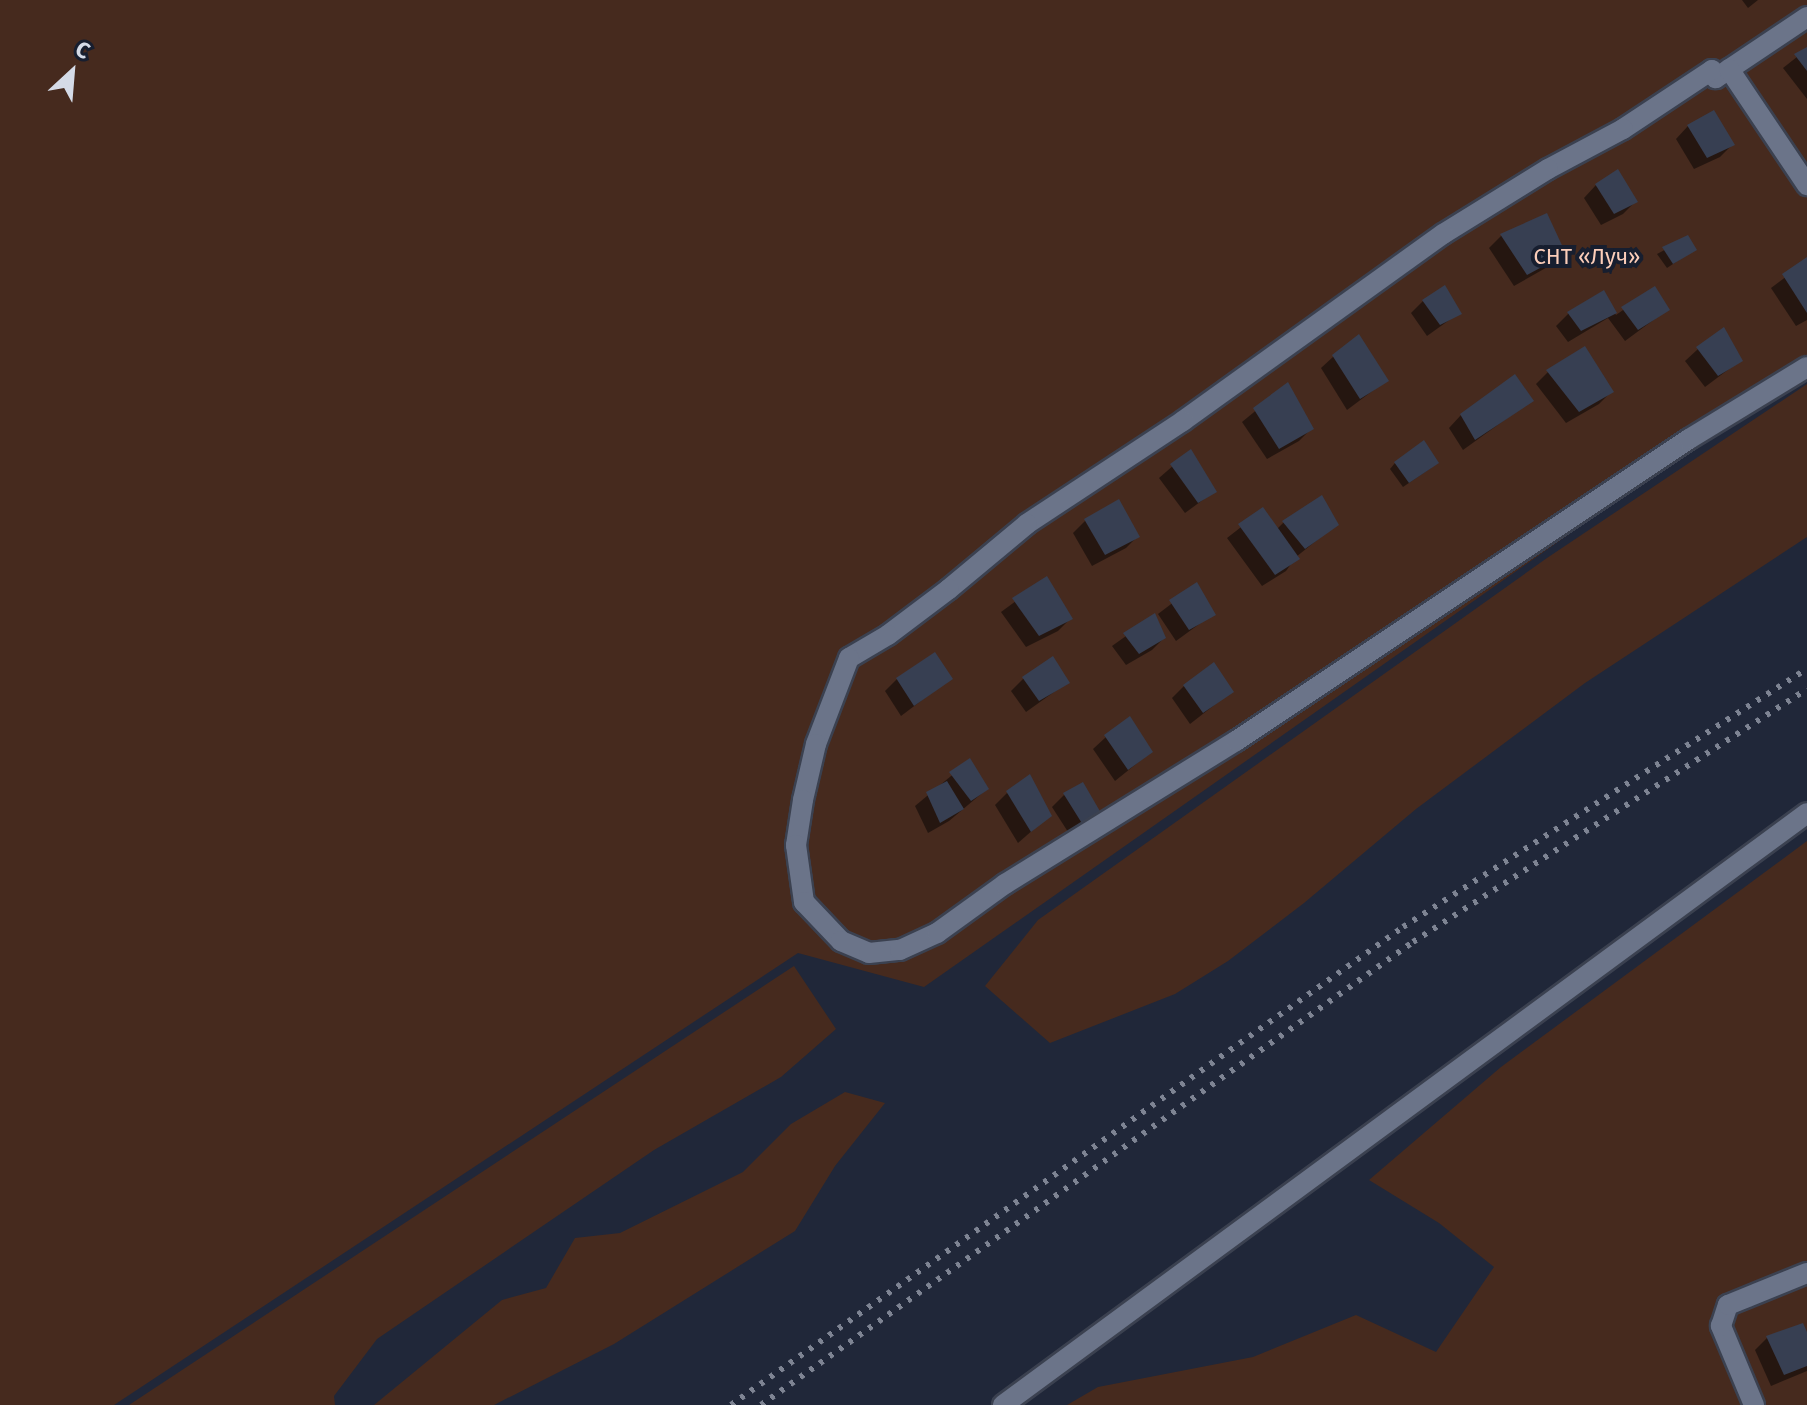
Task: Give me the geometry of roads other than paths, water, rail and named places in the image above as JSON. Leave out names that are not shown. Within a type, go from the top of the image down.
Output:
[{"type":"street","points":[[1807,17],[1716,78],[1712,70],[1623,129],[1548,169],[1443,234],[1183,421],[1027,524],[888,635],[849,658],[816,744],[803,800],[796,845],[804,902],[841,941],[869,953],[900,950],[937,933],[1005,884],[1236,741],[1689,439],[1807,367]]},
{"type":"street","points":[[1729,69],[1807,185]]},
{"type":"street","points":[[1003,1405],[1807,813]]},
{"type":"street","points":[[1754,1405],[1721,1326],[1728,1305],[1807,1273]]},
{"type":"railway","points":[[731,1405],[1403,927],[1807,669]]},
{"type":"railway","points":[[761,1405],[1413,942],[1807,689]]},
{"type":"park label","name":"СНТ «Луч»","points":[[1587,257]]}]
